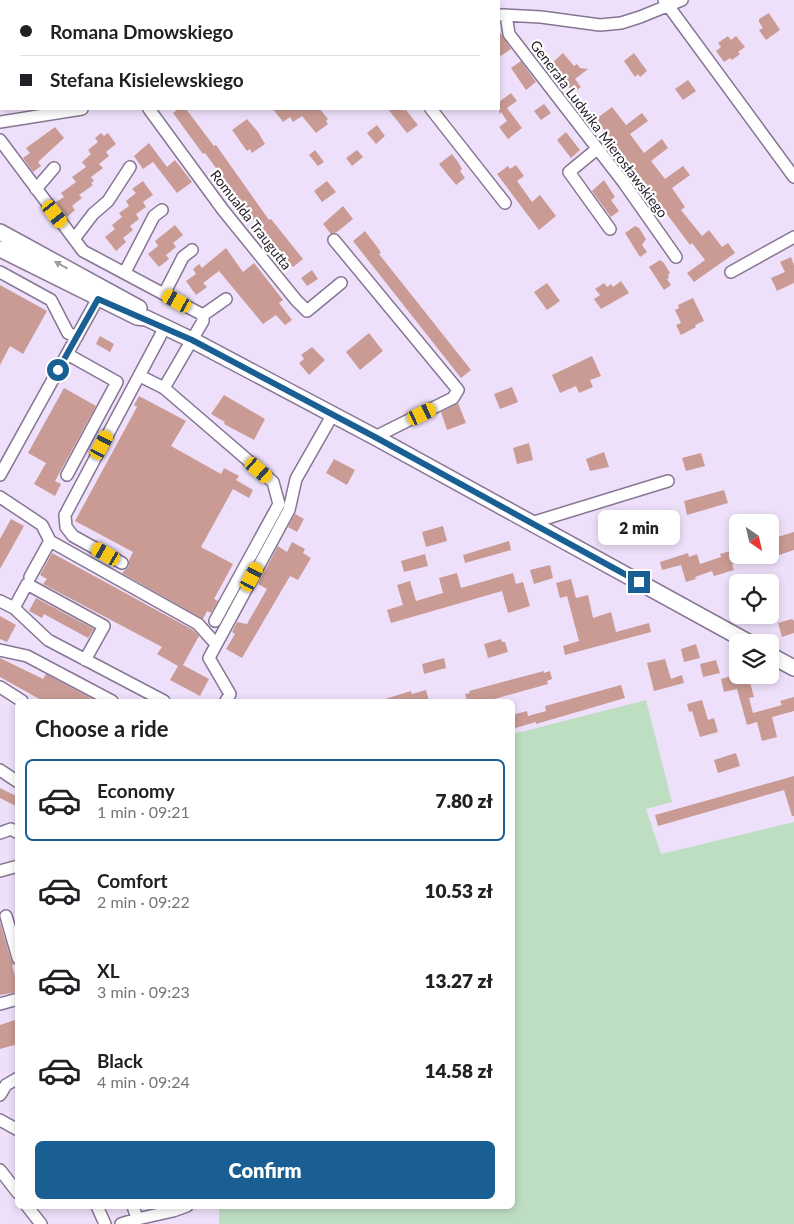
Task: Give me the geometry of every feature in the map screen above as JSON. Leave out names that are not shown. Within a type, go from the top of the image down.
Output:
[{"type":"main road","points":[[0,232],[137,317],[146,318],[166,327],[333,414],[733,634]]},
{"type":"main road","points":[[0,249],[101,294]]},
{"type":"main road","points":[[779,660],[794,668]]},
{"type":"street","points":[[502,15],[541,17],[600,24],[621,23],[666,3],[682,0]]},
{"type":"street","points":[[666,3],[794,177]]},
{"type":"street","name":"Generała Ludwika Mierosławskiego","points":[[502,15],[509,34],[597,149],[676,257]]},
{"type":"street","points":[[0,122],[51,111],[66,110]]},
{"type":"street","name":"Romualda Traugutta","points":[[150,110],[223,210],[307,311],[341,283]]},
{"type":"street","points":[[432,110],[505,204]]},
{"type":"street","points":[[0,140],[83,251],[203,315]]},
{"type":"street","points":[[597,149],[569,172],[610,228]]},
{"type":"street","points":[[74,239],[93,214],[108,200],[130,167]]},
{"type":"street","points":[[36,189],[54,168]]},
{"type":"street","points":[[125,272],[154,216],[162,210]]},
{"type":"street","points":[[730,272],[794,236]]},
{"type":"street","points":[[334,240],[458,390],[453,398],[375,437]]},
{"type":"street","points":[[164,294],[183,257],[192,250]]},
{"type":"street","points":[[0,272],[51,300],[68,333],[77,337]]},
{"type":"street","points":[[0,475],[101,294]]},
{"type":"street","points":[[203,315],[226,299]]},
{"type":"street","points":[[164,388],[203,321],[203,315]]},
{"type":"street","points":[[122,564],[73,536],[66,527],[65,515],[166,327]]},
{"type":"street","points":[[67,354],[117,382],[67,475]]},
{"type":"street","points":[[140,376],[164,388],[273,482],[279,504],[215,621]]},
{"type":"street","points":[[227,699],[230,694],[209,658],[289,510],[296,479],[333,414]]},
{"type":"street","points":[[531,524],[668,481]]},
{"type":"street","points":[[0,498],[42,525],[50,541],[198,624],[216,644]]},
{"type":"street","points":[[30,577],[50,541]]},
{"type":"street","points":[[14,608],[27,584],[104,626],[85,660]]},
{"type":"street","points":[[0,601],[14,608],[48,640],[160,699]]},
{"type":"street","points":[[0,650],[26,656],[108,699]]},
{"type":"street","points":[[0,687],[19,699]]},
{"type":"street","points":[[0,770],[15,780]]},
{"type":"street","points":[[0,833],[11,829],[15,831]]},
{"type":"street","points":[[0,871],[15,867]]},
{"type":"street","points":[[6,916],[15,948]]},
{"type":"street","points":[[0,1004],[15,1000]]},
{"type":"street","points":[[2,1088],[15,1080]]},
{"type":"street","points":[[0,1120],[15,1128]]},
{"type":"street","points":[[0,1170],[15,1189]]},
{"type":"street","points":[[29,1209],[41,1224]]},
{"type":"street","points":[[98,1209],[105,1224]]},
{"type":"street","points":[[134,1209],[137,1219]]},
{"type":"street","points":[[121,1224],[179,1209]]},
{"type":"green space","points":[[646,700],[672,802],[646,809],[661,854],[794,822],[794,1224],[219,1224],[219,1209],[515,1209],[515,733]]},
{"type":"building","points":[[769,13],[780,30],[766,40],[759,30],[763,28],[759,19]]},
{"type":"building","points":[[500,32],[511,49],[500,56]]},
{"type":"building","points":[[728,36],[731,40],[736,36],[745,47],[732,60],[730,58],[724,62],[716,51],[721,47],[718,43]]},
{"type":"building","points":[[563,53],[574,66],[577,64],[580,68],[588,69],[575,79],[581,87],[573,93],[551,64]]},
{"type":"building","points":[[634,53],[647,71],[640,77],[638,74],[635,77],[624,61]]},
{"type":"building","points":[[521,61],[536,82],[526,90],[511,68]]},
{"type":"building","points":[[688,80],[696,91],[683,100],[675,89]]},
{"type":"building","points":[[511,93],[517,101],[507,108],[522,128],[508,139],[499,127],[507,121],[501,112],[499,114],[500,101]]},
{"type":"building","points":[[544,104],[551,113],[541,120],[534,111]]},
{"type":"building","points":[[612,107],[626,125],[642,113],[648,121],[630,134],[644,153],[662,139],[668,148],[651,161],[665,179],[683,166],[690,175],[672,188],[685,207],[681,210],[702,236],[709,230],[722,247],[728,243],[735,253],[694,282],[687,273],[705,260],[692,243],[690,245],[596,119]]},
{"type":"building","points":[[177,110],[187,110],[214,146],[216,145],[269,220],[271,219],[303,259],[293,267],[259,227],[173,113]]},
{"type":"building","points":[[274,110],[321,110],[328,119],[326,121],[328,124],[316,133],[302,116],[293,122],[290,117],[283,122]]},
{"type":"building","points":[[389,110],[406,110],[418,125],[407,133]]},
{"type":"building","points":[[247,119],[265,144],[252,153],[250,149],[247,151],[232,130]]},
{"type":"building","points":[[377,125],[385,136],[376,144],[367,133]]},
{"type":"building","points":[[55,127],[64,138],[38,162],[41,166],[33,172],[23,158],[30,153],[26,148]]},
{"type":"building","points":[[566,132],[580,150],[571,158],[557,140]]},
{"type":"building","points":[[101,133],[104,136],[108,133],[116,144],[106,152],[109,156],[99,164],[103,168],[91,177],[94,181],[91,183],[93,185],[79,195],[82,198],[72,206],[75,210],[67,217],[56,202],[64,197],[61,193],[76,182],[72,177],[86,167],[82,162],[91,154],[88,150],[98,142],[95,138]]},
{"type":"building","points":[[149,143],[167,167],[175,160],[192,182],[177,193],[153,162],[143,169],[134,156]]},
{"type":"building","points":[[315,150],[324,162],[318,166],[309,155]]},
{"type":"building","points":[[357,150],[363,157],[352,166],[346,158]]},
{"type":"building","points":[[452,154],[462,169],[460,171],[465,178],[456,185],[439,164]]},
{"type":"building","points":[[516,165],[524,176],[517,181],[532,202],[540,195],[556,216],[539,230],[497,174],[508,166],[510,169]]},
{"type":"building","points":[[604,180],[615,197],[611,200],[619,211],[611,217],[592,191]]},
{"type":"building","points":[[143,181],[153,195],[143,202],[146,207],[136,214],[139,219],[130,226],[133,230],[123,238],[126,242],[116,251],[105,237],[115,229],[112,225],[122,217],[119,213],[129,206],[126,201],[136,193],[132,189]]},
{"type":"building","points":[[327,181],[336,192],[322,202],[314,191]]},
{"type":"building","points":[[343,206],[353,219],[337,232],[331,234],[323,224]]},
{"type":"building","points":[[175,225],[183,235],[173,243],[176,247],[166,255],[169,259],[159,267],[148,254],[158,246],[155,241]]},
{"type":"building","points":[[635,226],[639,228],[646,239],[642,245],[647,252],[640,257],[625,233]]},
{"type":"building","points":[[365,231],[378,248],[381,253],[379,254],[471,370],[461,378],[353,241]]},
{"type":"building","points":[[226,248],[243,272],[254,263],[283,300],[279,303],[292,320],[285,325],[276,315],[263,324],[219,271],[203,283],[207,287],[196,295],[186,281],[196,274],[193,269],[199,264],[202,268]]},
{"type":"building","points":[[791,257],[794,265],[794,283],[777,291],[771,278],[785,272],[780,262]]},
{"type":"building","points":[[660,260],[670,273],[667,279],[671,285],[664,290],[649,267]]},
{"type":"building","points":[[312,270],[318,279],[307,286],[301,278]]},
{"type":"building","points":[[621,281],[629,293],[601,309],[594,299],[600,295],[595,289],[604,283],[607,287],[611,284],[613,287]]},
{"type":"building","points":[[547,283],[560,301],[547,310],[534,292]]},
{"type":"building","points":[[0,285],[47,311],[23,354],[10,346],[0,365]]},
{"type":"building","points":[[693,298],[704,321],[681,335],[676,325],[681,323],[675,310],[679,308],[678,305]]},
{"type":"building","points":[[369,333],[383,351],[360,370],[346,352]]},
{"type":"building","points":[[100,336],[114,344],[110,352],[96,344]]},
{"type":"building","points":[[312,347],[325,360],[309,375],[299,363],[304,359],[301,355]]},
{"type":"building","points":[[592,356],[601,376],[590,380],[593,387],[579,393],[576,386],[560,393],[552,375]]},
{"type":"building","points":[[512,387],[518,402],[500,409],[494,394]]},
{"type":"building","points":[[64,388],[96,406],[55,481],[61,484],[55,496],[34,484],[46,463],[28,453]]},
{"type":"building","points":[[224,395],[265,419],[254,440],[224,424],[225,422],[211,414]]},
{"type":"building","points":[[139,396],[186,421],[171,446],[221,474],[224,468],[239,476],[236,480],[253,490],[249,498],[233,489],[201,547],[233,564],[214,599],[218,601],[211,613],[207,611],[203,619],[122,573],[129,566],[129,560],[133,552],[75,521],[137,407],[134,405]]},
{"type":"building","points":[[458,403],[466,423],[447,430],[441,412]]},
{"type":"building","points":[[529,443],[533,460],[517,464],[513,448]]},
{"type":"building","points":[[604,452],[609,467],[590,471],[586,459]]},
{"type":"building","points":[[701,453],[705,466],[686,471],[682,458]]},
{"type":"building","points":[[334,459],[355,470],[347,485],[326,473]]},
{"type":"building","points":[[724,490],[728,503],[687,515],[684,501]]},
{"type":"building","points":[[295,514],[304,519],[297,532],[288,527]]},
{"type":"building","points":[[670,518],[675,537],[659,541],[653,523]]},
{"type":"building","points":[[11,519],[24,526],[0,569],[0,539]]},
{"type":"building","points":[[443,526],[447,541],[426,547],[422,532]]},
{"type":"building","points":[[794,532],[794,550],[779,555],[779,537]]},
{"type":"building","points":[[509,541],[511,550],[465,563],[463,555]]},
{"type":"building","points":[[292,542],[305,549],[303,553],[311,558],[298,580],[290,576],[242,658],[226,649],[235,634],[232,632],[237,622],[247,624],[267,589],[258,584],[278,546],[287,552]]},
{"type":"building","points":[[729,551],[729,564],[732,564],[734,570],[714,576],[712,571],[686,582],[681,565],[662,570],[660,562],[688,553],[689,557],[697,554],[700,564],[721,557],[720,554]]},
{"type":"building","points":[[52,553],[193,630],[199,636],[183,665],[209,679],[200,696],[170,680],[178,666],[157,654],[162,647],[43,584],[47,579],[40,575]]},
{"type":"building","points":[[425,554],[428,566],[404,572],[401,561]]},
{"type":"building","points":[[550,565],[553,578],[534,584],[530,570]]},
{"type":"building","points":[[457,573],[461,588],[513,573],[516,584],[523,582],[530,606],[508,613],[502,591],[391,623],[387,610],[403,605],[397,585],[410,581],[416,601],[443,593],[439,578]]},
{"type":"building","points":[[571,579],[576,598],[588,595],[593,618],[611,612],[616,632],[649,623],[651,632],[565,655],[563,646],[579,641],[567,596],[560,598],[556,583]]},
{"type":"building","points":[[36,598],[94,629],[88,638],[44,614],[42,618],[29,611]]},
{"type":"building","points":[[0,616],[16,625],[7,642],[0,639]]},
{"type":"building","points":[[792,619],[794,621],[794,633],[782,637],[779,623]]},
{"type":"building","points":[[501,639],[502,642],[505,642],[508,652],[488,658],[484,644]]},
{"type":"building","points":[[696,644],[700,658],[684,662],[681,649]]},
{"type":"building","points":[[0,658],[43,679],[46,674],[92,699],[39,699],[0,677]]},
{"type":"building","points":[[444,658],[446,668],[424,674],[422,664]]},
{"type":"building","points":[[665,659],[671,679],[682,675],[684,683],[654,691],[647,663]]},
{"type":"building","points":[[716,660],[720,673],[703,677],[700,664]]},
{"type":"building","points":[[544,671],[544,673],[550,671],[552,679],[547,681],[548,684],[494,699],[466,699],[465,694],[470,693],[469,691]]},
{"type":"building","points":[[729,677],[729,684],[750,684],[754,697],[749,698],[753,713],[782,705],[780,701],[794,697],[794,711],[772,717],[777,737],[762,741],[757,722],[747,725],[737,689],[724,692],[721,679]]},
{"type":"building","points":[[621,685],[625,698],[536,724],[536,722],[515,728],[515,714],[527,711],[528,716],[546,711],[545,706]]},
{"type":"building","points":[[426,690],[428,699],[385,699],[411,691],[412,694]]},
{"type":"building","points":[[702,700],[708,720],[714,718],[718,732],[700,737],[692,711],[689,712],[687,704]]},
{"type":"building","points":[[736,753],[740,766],[718,773],[714,760]]},
{"type":"building","points":[[794,776],[794,816],[792,816],[784,790],[658,826],[655,815]]},
{"type":"building","points":[[0,788],[15,796],[15,806],[0,798]]},
{"type":"building","points":[[0,922],[11,960],[15,965],[12,965],[15,976],[15,992],[0,995]]},
{"type":"building","points":[[15,1020],[15,1045],[0,1049],[0,1025]]},
{"type":"route","points":[[58,370],[98,299],[137,317],[146,318],[192,340],[375,437],[450,480],[639,582]]}]
